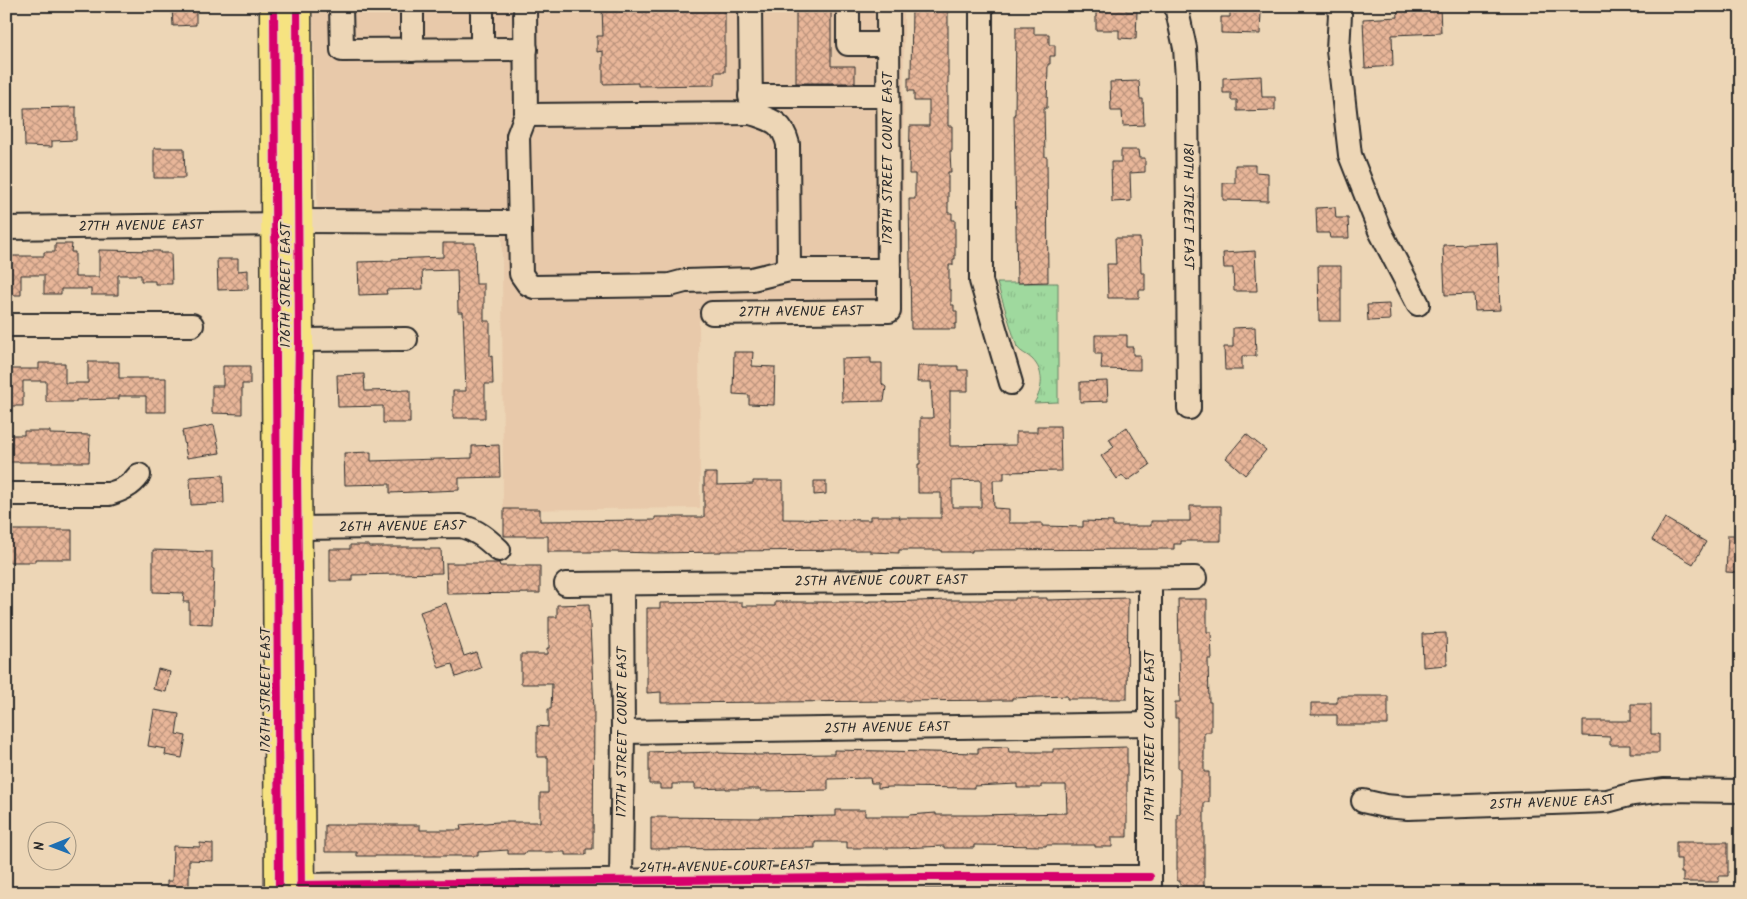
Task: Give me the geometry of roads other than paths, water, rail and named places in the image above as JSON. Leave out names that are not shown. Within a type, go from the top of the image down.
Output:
[{"type":"main road","name":"176TH STREET EAST","points":[[274,6],[287,223],[299,340],[293,890]]},
{"type":"main road","name":"176TH STREET EAST","points":[[293,890],[276,430],[297,6]]},
{"type":"main road","points":[[276,430],[289,442],[288,548],[297,541]]},
{"type":"street","points":[[341,6],[342,50],[526,49]]},
{"type":"street","points":[[412,6],[412,50]]},
{"type":"street","points":[[482,6],[482,49]]},
{"type":"street","points":[[525,6],[526,115],[518,136],[520,274],[528,284],[534,287],[670,285],[685,281],[752,280],[789,270],[888,270]]},
{"type":"street","points":[[750,6],[750,104]]},
{"type":"street","points":[[848,6],[848,44],[888,44]]},
{"type":"street","name":"178TH STREET COURT EAST","points":[[888,6],[889,311]]},
{"type":"street","points":[[981,6],[981,280],[1011,383]]},
{"type":"street","name":"180TH STREET EAST","points":[[1176,6],[1185,48],[1186,70],[1189,408]]},
{"type":"street","points":[[1341,9],[1338,50],[1350,155],[1380,231],[1418,304]]},
{"type":"street","points":[[526,115],[888,96]]},
{"type":"street","points":[[750,104],[781,126],[786,135],[788,144],[789,270]]},
{"type":"street","name":"27TH AVENUE EAST","points":[[6,228],[287,223],[520,222]]},
{"type":"street","name":"27TH AVENUE EAST","points":[[712,313],[889,311]]},
{"type":"street","points":[[6,326],[192,325]]},
{"type":"street","points":[[299,340],[406,339]]},
{"type":"street","points":[[6,494],[109,494],[123,490],[134,482],[139,475]]},
{"type":"street","name":"26TH AVENUE EAST","points":[[297,541],[461,526],[472,529],[485,537],[499,550]]},
{"type":"street","name":"25TH AVENUE COURT EAST","points":[[566,584],[1195,578]]},
{"type":"street","name":"179TH STREET COURT EAST","points":[[1150,579],[1150,885]]},
{"type":"street","name":"177TH STREET COURT EAST","points":[[621,880],[622,584]]},
{"type":"street","name":"25TH AVENUE EAST","points":[[623,732],[1151,724]]},
{"type":"street","name":"25TH AVENUE EAST","points":[[1363,801],[1385,806],[1408,808],[1607,801],[1633,794],[1665,790],[1741,791]]},
{"type":"street","name":"24TH AVENUE COURT EAST","points":[[293,890],[508,888],[621,880],[664,886],[1150,885]]}]
